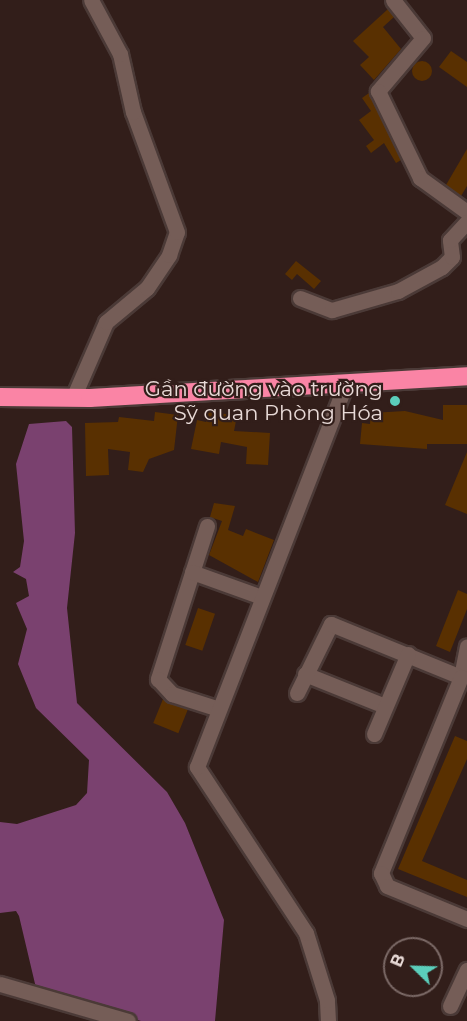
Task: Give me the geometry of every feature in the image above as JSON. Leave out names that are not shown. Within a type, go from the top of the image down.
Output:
[{"type":"highway","points":[[0,397],[73,398],[345,385],[467,376]]},
{"type":"street","points":[[73,398],[106,322],[147,288],[169,255],[177,231],[133,112],[120,54],[92,0]]},
{"type":"street","points":[[393,0],[423,38],[378,91],[420,178],[467,212]]},
{"type":"street","points":[[300,298],[332,310],[398,291],[442,267],[452,257],[450,240],[467,222]]},
{"type":"street","points":[[328,1021],[327,1000],[306,933],[198,772],[216,708],[345,385]]},
{"type":"street","points":[[207,526],[158,679],[172,694],[216,708]]},
{"type":"street","points":[[192,572],[262,597]]},
{"type":"street","points":[[297,693],[331,624],[464,676]]},
{"type":"street","points":[[467,647],[464,676],[381,873],[387,886],[467,919]]},
{"type":"street","points":[[374,734],[408,654]]},
{"type":"street","points":[[305,674],[385,706]]},
{"type":"street","points":[[450,1006],[467,970]]},
{"type":"street","points":[[0,984],[128,1021]]},
{"type":"shaded area","points":[[66,421],[72,427],[75,533],[67,608],[77,703],[167,792],[185,823],[224,920],[215,1021],[141,1021],[43,992],[36,988],[19,916],[16,911],[0,913],[0,822],[17,824],[76,805],[87,793],[89,760],[36,708],[18,664],[27,629],[16,603],[29,596],[26,579],[13,572],[20,567],[24,541],[16,464],[29,424]]},
{"type":"building","points":[[388,9],[394,17],[383,27],[401,49],[374,80],[360,65],[369,57],[353,41]]},
{"type":"building","points":[[451,51],[467,62],[467,87],[439,67]]},
{"type":"building","points":[[418,61],[426,61],[432,67],[432,75],[426,81],[418,81],[412,75],[412,67]]},
{"type":"building","points":[[369,93],[401,160],[396,163],[384,143],[371,153],[366,146],[374,140],[359,120],[371,111],[362,98]]},
{"type":"building","points":[[467,149],[467,186],[461,196],[446,185]]},
{"type":"building","points":[[296,261],[321,281],[314,289],[297,274],[292,280],[285,274]]},
{"type":"building","points":[[443,405],[467,405],[467,444],[427,444],[427,449],[360,444],[362,423],[370,424],[371,413],[405,411],[443,420]]},
{"type":"building","points":[[208,411],[237,416],[234,431],[270,433],[268,465],[246,464],[247,447],[221,442],[219,454],[191,449],[197,420],[206,422]]},
{"type":"building","points":[[155,412],[178,415],[174,450],[149,459],[143,472],[128,470],[130,452],[108,449],[109,475],[86,476],[85,423],[118,422],[119,417],[154,421]]},
{"type":"building","points":[[467,452],[467,514],[445,505]]},
{"type":"building","points":[[214,503],[235,506],[228,530],[243,536],[246,529],[274,540],[258,582],[209,555],[222,521],[210,517]]},
{"type":"building","points":[[458,590],[467,594],[467,609],[450,652],[436,646]]},
{"type":"building","points":[[198,608],[215,614],[202,651],[185,645]]},
{"type":"building","points":[[163,699],[188,709],[178,733],[153,723]]},
{"type":"building","points":[[455,736],[467,741],[467,759],[422,861],[467,880],[467,897],[398,869]]},
{"type":"place","name":"Gần đường vào trường Sỹ quan Phòng Hóa","points":[[395,401]]}]
